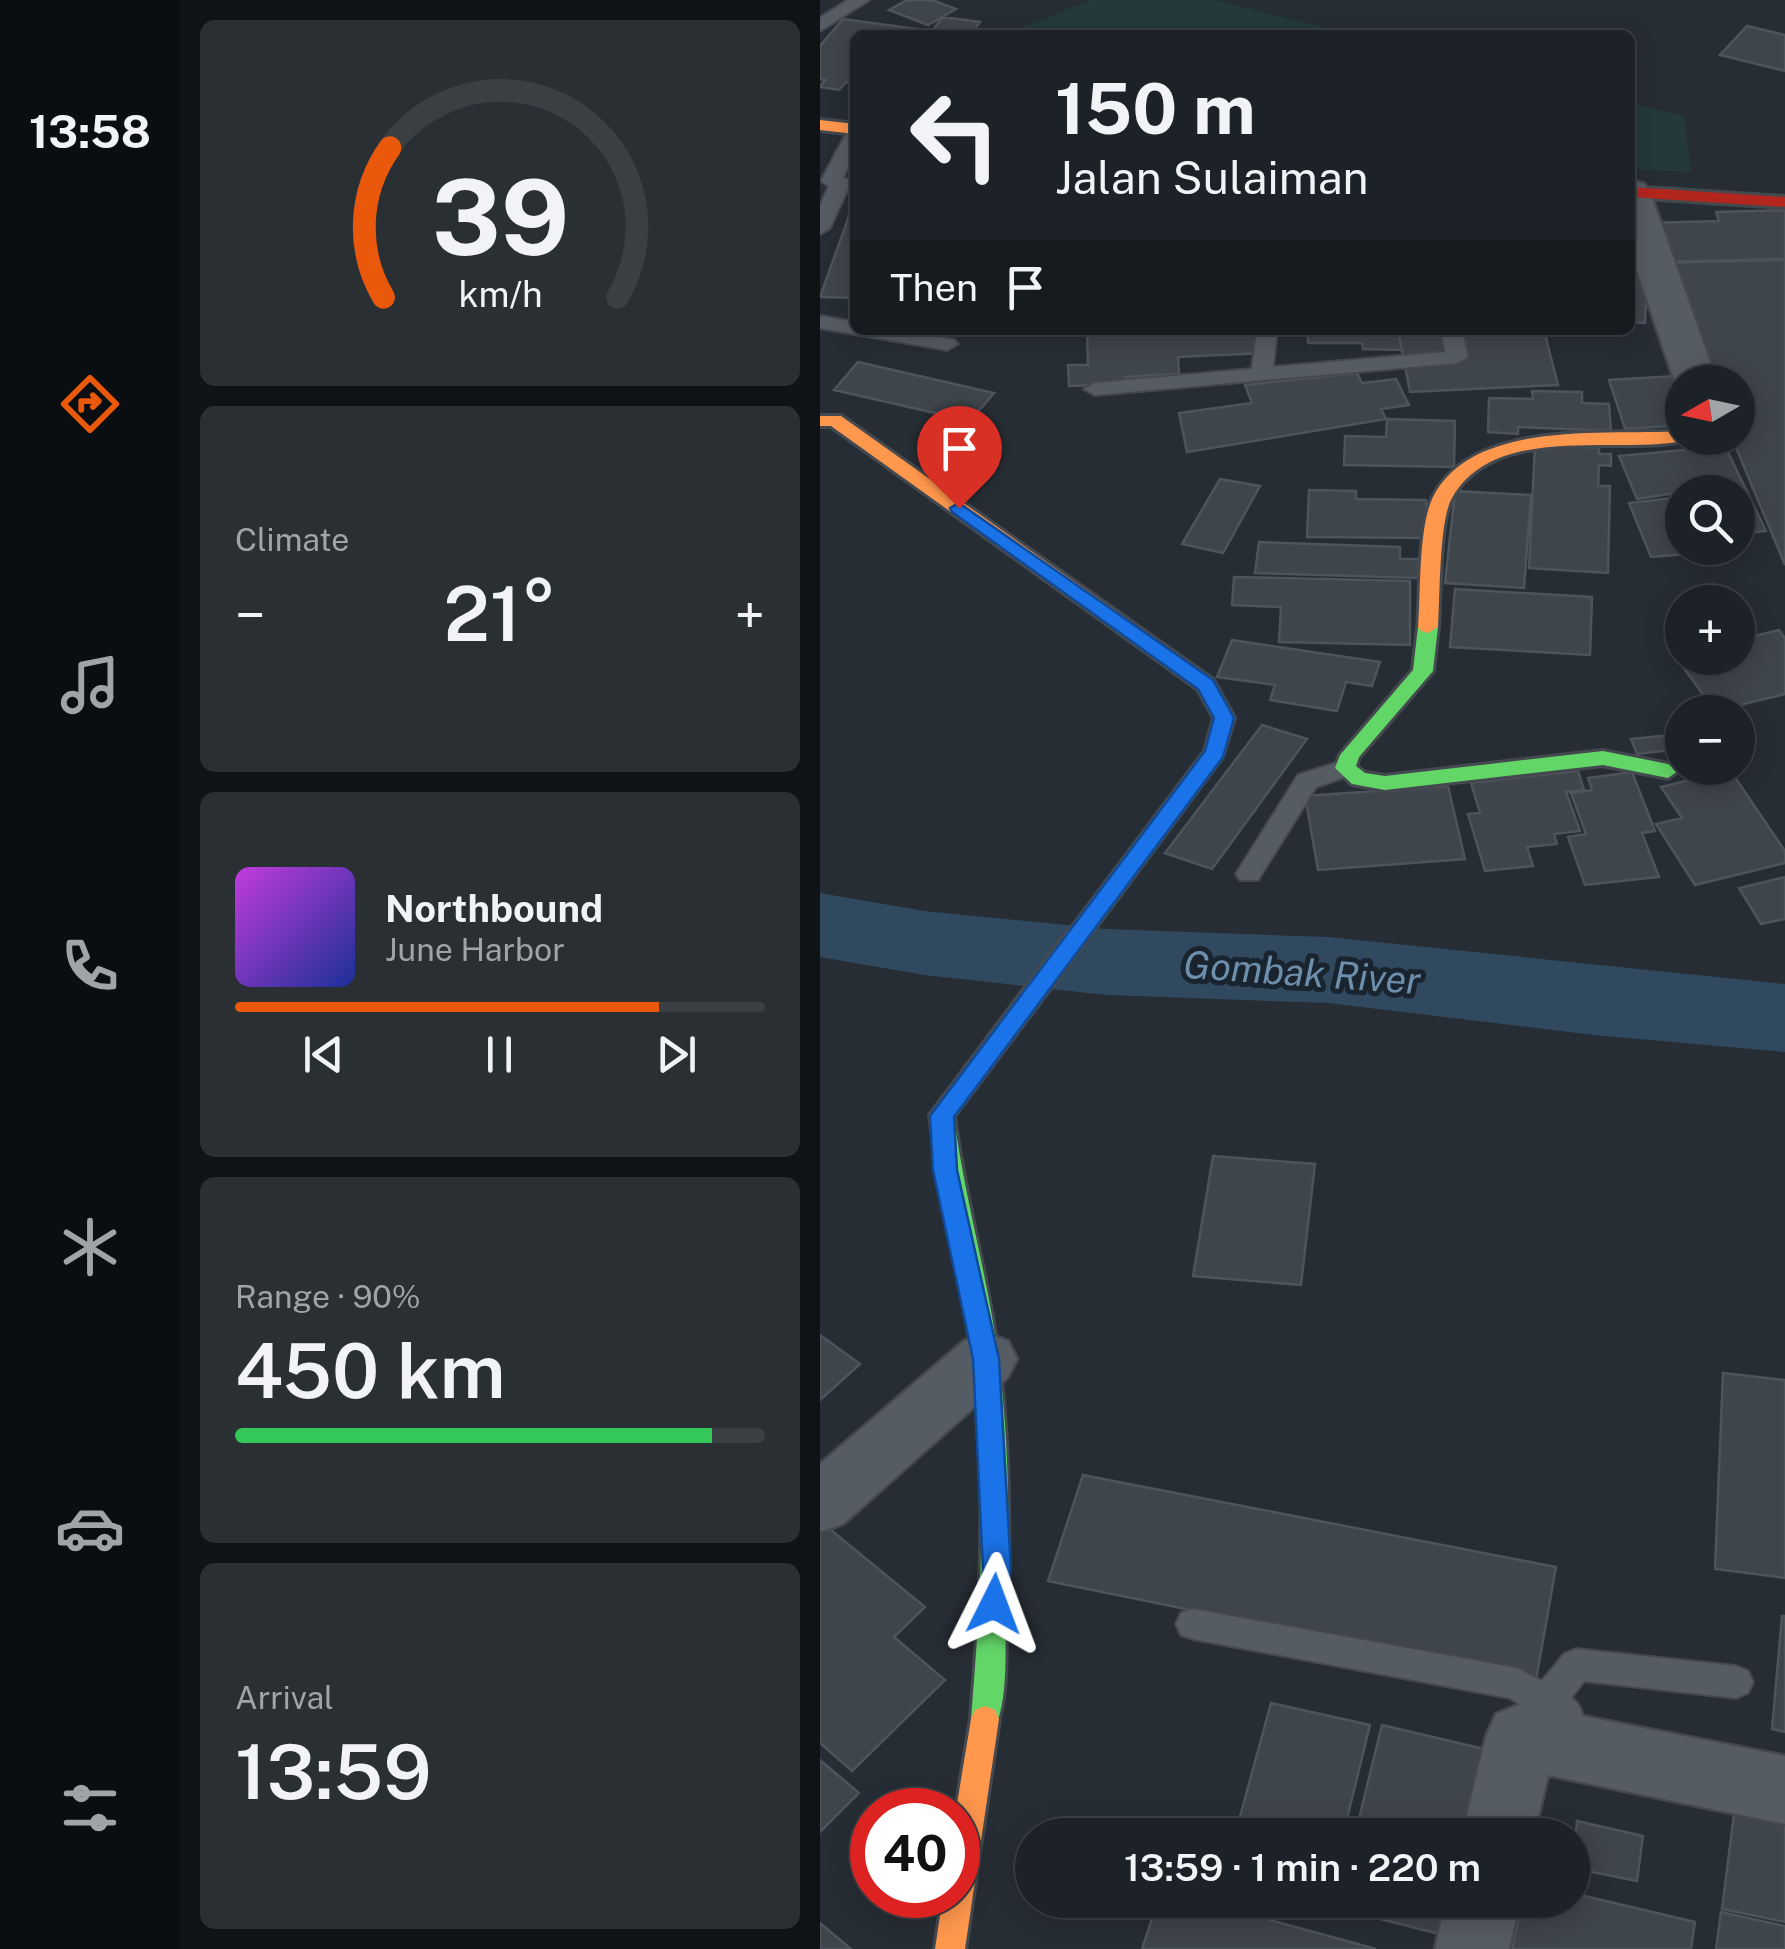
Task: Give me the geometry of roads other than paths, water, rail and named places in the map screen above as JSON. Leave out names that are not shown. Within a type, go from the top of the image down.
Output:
[{"type":"street","points":[[820,125],[850,130]]},
{"type":"street","points":[[1635,192],[1785,202]]},
{"type":"street","points":[[1635,206],[1690,365]]},
{"type":"street","points":[[820,421],[836,420],[1206,685],[1224,718],[1216,752],[942,1116],[945,1170],[986,1359],[997,1570],[968,1856],[950,1949]]},
{"type":"street","points":[[1665,439],[1647,442],[1539,439],[1512,444],[1456,480],[1441,498],[1424,671],[1350,755],[1345,768],[1359,779],[1385,783],[1603,758],[1665,770]]},
{"type":"street","points":[[820,1504],[986,1359]]},
{"type":"street","points":[[1502,1818],[1520,1738],[1554,1724],[1785,1790]]},
{"type":"street","points":[[1472,1949],[1479,1918]]},
{"type":"lane","points":[[820,26],[855,1]]},
{"type":"lane","points":[[820,228],[850,145]]},
{"type":"lane","points":[[820,322],[850,327]]},
{"type":"lane","points":[[896,335],[946,344]]},
{"type":"lane","points":[[1262,374],[1267,335]]},
{"type":"lane","points":[[1095,388],[1457,357],[1453,335]]},
{"type":"lane","points":[[1249,874],[1306,781],[1345,768]]},
{"type":"lane","points":[[1193,1624],[1517,1684],[1554,1724],[1576,1665],[1736,1682]]},
{"type":"waterway","name":"Gombak River","points":[[820,925],[924,943],[1106,962],[1328,970],[1594,1001],[1785,1018]]}]
